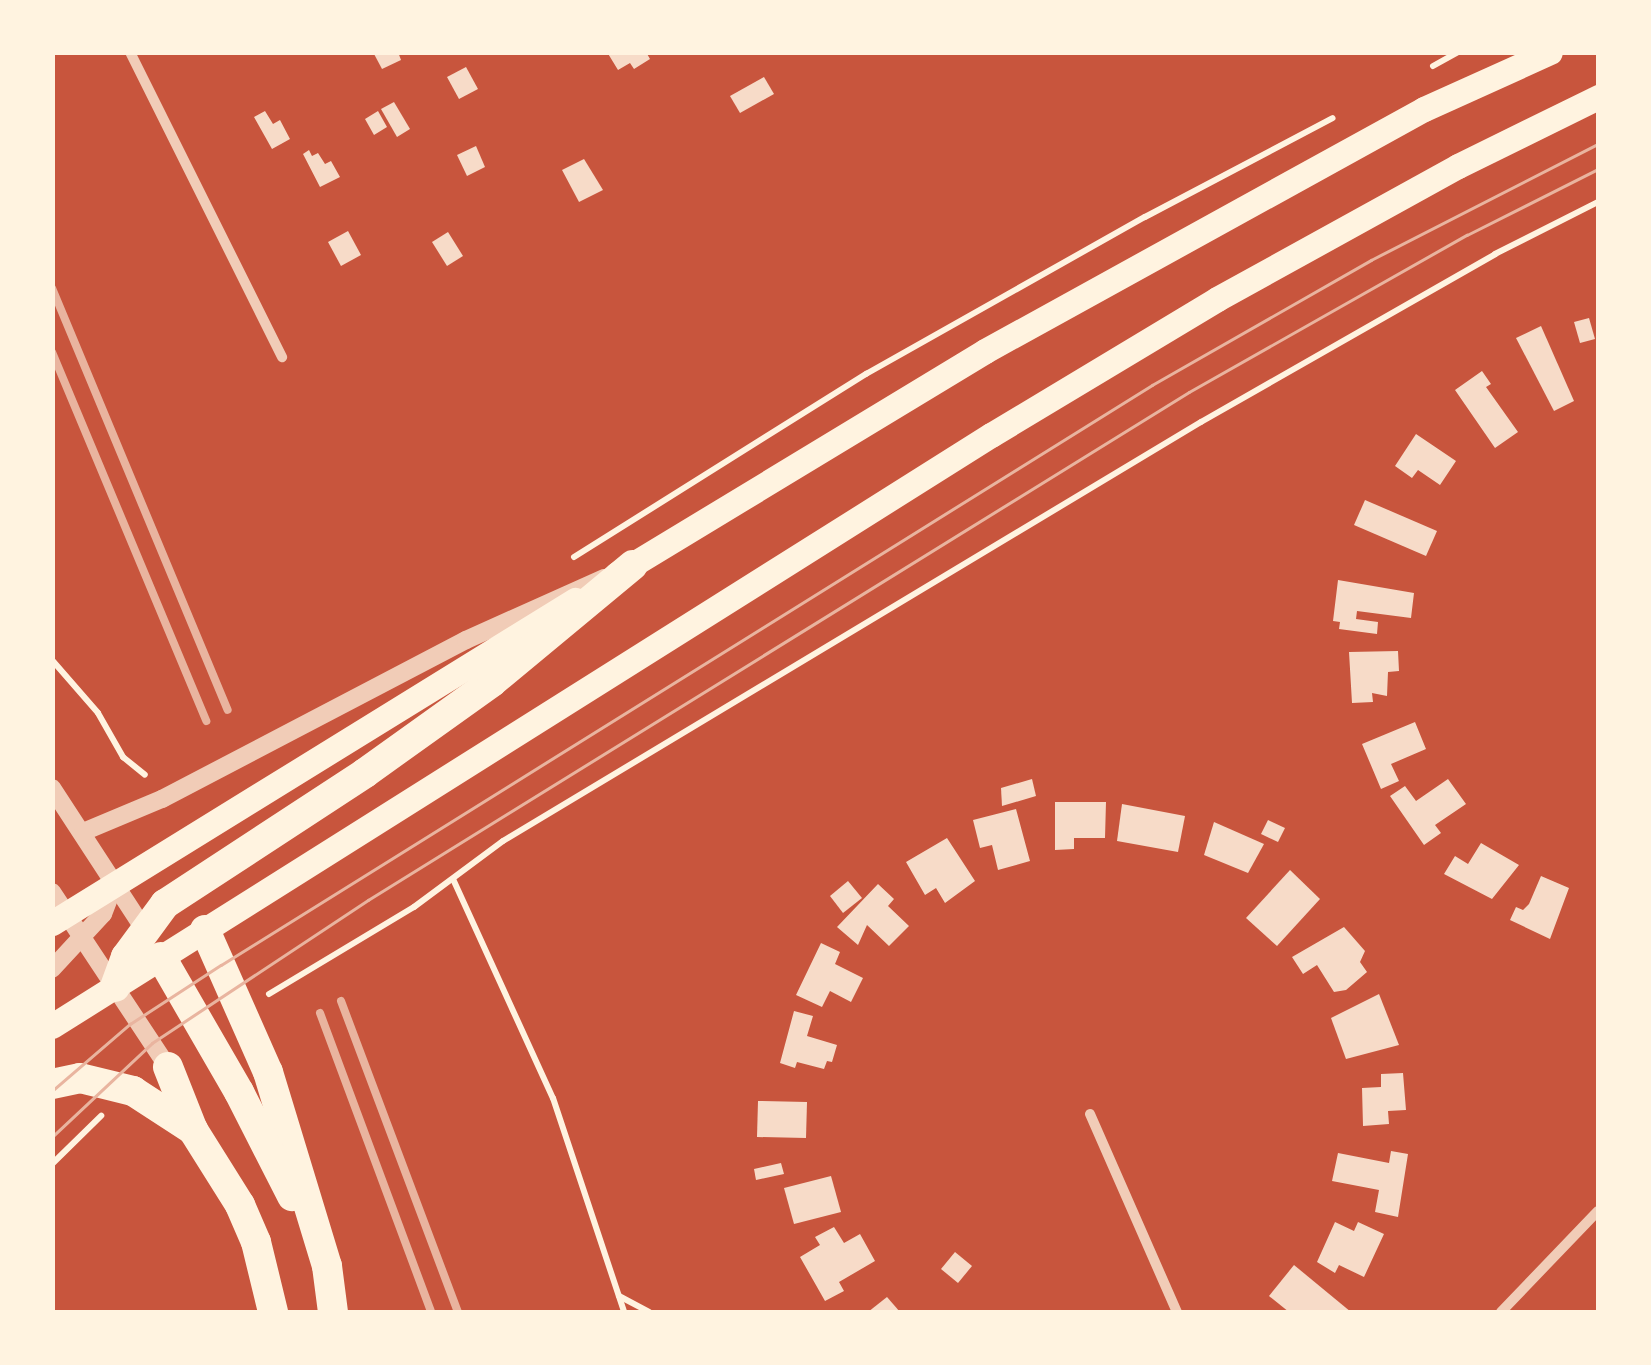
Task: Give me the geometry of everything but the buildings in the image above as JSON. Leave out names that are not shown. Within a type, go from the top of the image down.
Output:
[{"type":"highway","points":[[115,987],[144,928],[164,904],[297,818],[492,682],[633,565]]},
{"type":"highway","points":[[204,930],[268,1072],[327,1266],[334,1312]]},
{"type":"highway","points":[[161,957],[239,1092],[327,1266]]},
{"type":"highway","points":[[168,1066],[193,1130],[240,1205],[256,1242],[273,1312]]},
{"type":"highway","points":[[52,1084],[80,1078],[133,1091],[193,1130]]},
{"type":"main road","points":[[57,910],[115,882],[984,350],[1424,109],[1550,52]]},
{"type":"main road","points":[[52,1026],[991,435],[1200,308],[1458,166],[1598,97]]},
{"type":"street","points":[[130,52],[282,357]]},
{"type":"street","points":[[84,832],[202,778],[466,640],[633,565]]},
{"type":"street","points":[[52,788],[84,832],[161,957]]},
{"type":"street","points":[[52,969],[103,914],[115,882]]},
{"type":"street","points":[[57,910],[83,938],[168,1066]]},
{"type":"street","points":[[1090,1114],[1177,1312]]},
{"type":"street","points":[[1502,1312],[1598,1211]]},
{"type":"path","points":[[272,992],[454,879],[504,841],[1201,422],[1495,254],[1598,202]]},
{"type":"path","points":[[52,660],[98,713],[123,757],[150,779]]},
{"type":"path","points":[[454,879],[553,1098],[624,1312]]},
{"type":"path","points":[[618,1295],[649,1312]]},
{"type":"tram line","points":[[52,1091],[130,1024],[221,965],[1152,385],[1371,260],[1598,144]]},
{"type":"tram line","points":[[52,1137],[152,1043],[368,900],[1189,392],[1467,235],[1598,169]]},
{"type":"railway","points":[[52,288],[228,710]]},
{"type":"railway","points":[[52,352],[206,721]]},
{"type":"railway","points":[[341,1001],[458,1312]]},
{"type":"railway","points":[[320,1013],[431,1312]]}]
